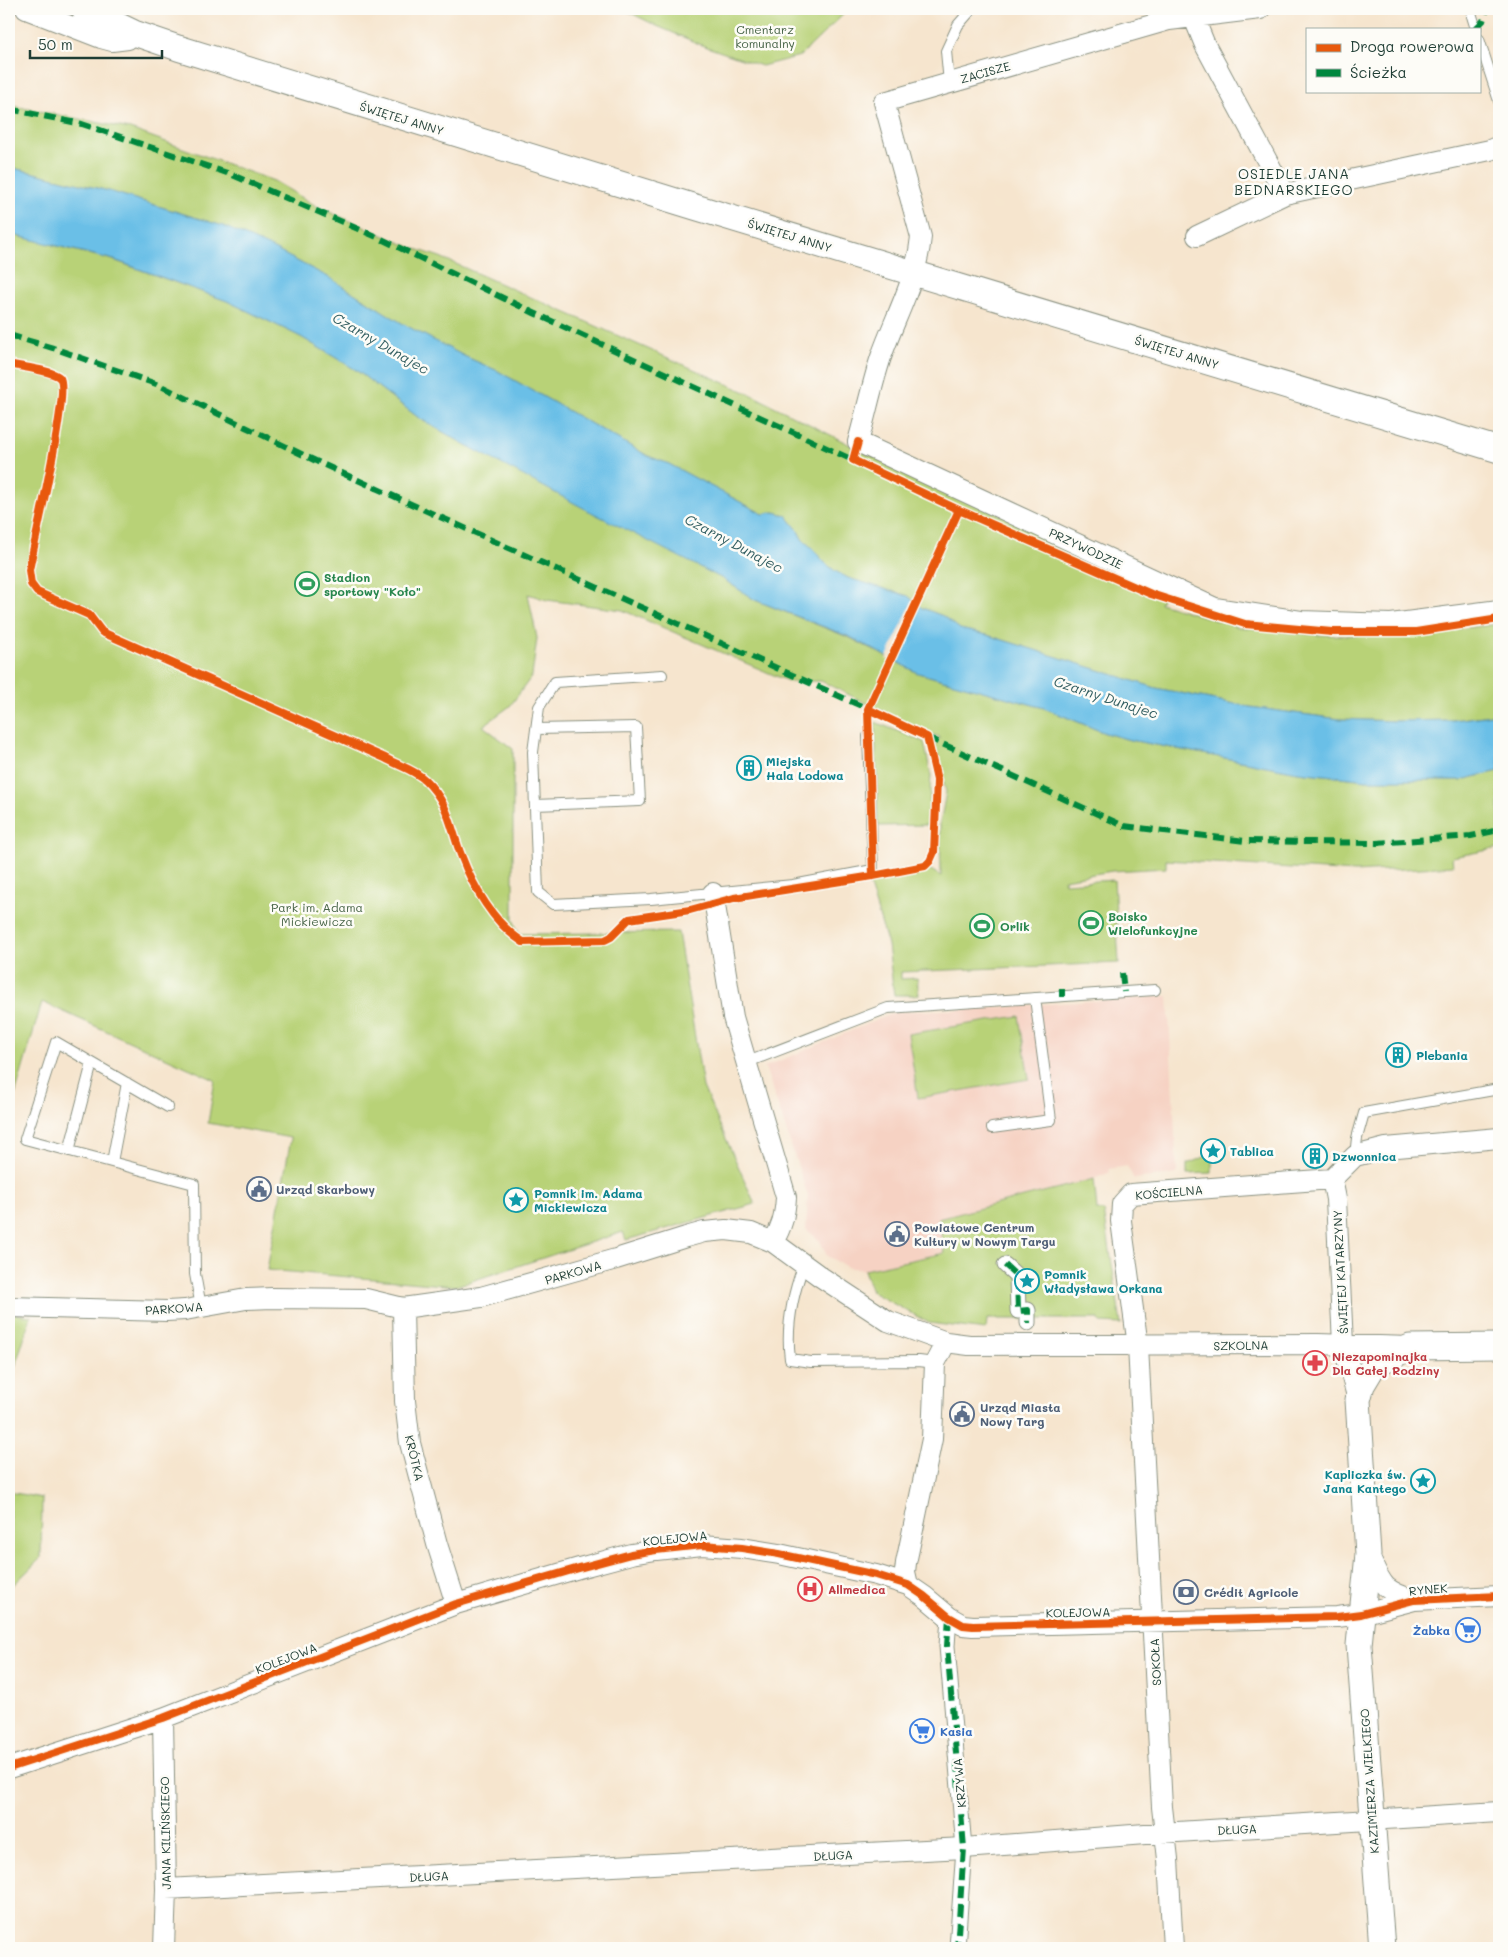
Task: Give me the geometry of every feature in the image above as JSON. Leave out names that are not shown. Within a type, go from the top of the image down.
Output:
[{"type":"street","points":[[26,9],[112,41],[128,39],[134,33]]},
{"type":"street","name":"ŚWIĘTEJ ANNY","points":[[84,9],[134,33],[371,108],[1499,450]]},
{"type":"street","name":"ZACISZE","points":[[914,273],[920,254],[921,237],[884,102],[1169,20],[1260,9]]},
{"type":"street","points":[[1194,18],[1205,45],[1285,194]]},
{"type":"street","points":[[1197,236],[1285,194],[1490,150],[1499,146]]},
{"type":"street","name":"PRZYWODZIE","points":[[914,273],[881,358],[858,442],[1215,608],[1301,621],[1391,624],[1499,610]]},
{"type":"street","points":[[713,893],[729,998],[745,1063],[786,1197],[785,1215],[780,1231],[773,1242]]},
{"type":"street","points":[[1332,1179],[1355,1156],[1386,1148],[1499,1138]]},
{"type":"street","name":"ŚWIĘTEJ KATARZYNY","points":[[1332,1179],[1336,1199],[1343,1344]]},
{"type":"street","name":"KOŚCIELNA","points":[[1138,1346],[1121,1221],[1122,1204],[1131,1194],[1332,1179]]},
{"type":"street","name":"PARKOWA","points":[[9,1306],[167,1311],[246,1299],[313,1297],[366,1299],[402,1308],[481,1298],[704,1232],[726,1230],[751,1233],[773,1242],[888,1321],[946,1342]]},
{"type":"street","points":[[1006,1265],[1017,1276],[1018,1311],[1028,1310],[1028,1323]]},
{"type":"street","name":"KRÓTKA","points":[[402,1308],[405,1401],[410,1444],[437,1544],[456,1604]]},
{"type":"street","points":[[908,1585],[905,1572],[906,1563],[932,1439],[935,1362],[946,1342]]},
{"type":"street","name":"SZKOLNA","points":[[946,1342],[969,1346],[1343,1344]]},
{"type":"street","name":"RYNEK","points":[[1499,1346],[1410,1347],[1343,1344],[1358,1400],[1368,1554],[1361,1614],[1414,1600],[1499,1596]]},
{"type":"street","name":"SOKOŁA","points":[[1138,1346],[1162,1807],[1168,1859],[1173,1948]]},
{"type":"street","name":"RYNEK","points":[[1358,1400],[1362,1385],[1374,1366],[1410,1347]]},
{"type":"street","name":"KOLEJOWA","points":[[9,1768],[163,1718],[456,1604],[631,1554],[702,1545],[742,1548],[779,1554],[876,1575],[908,1585],[949,1617],[962,1624],[973,1626],[1338,1617],[1361,1614]]},
{"type":"street","name":"RYNEK","points":[[1368,1554],[1382,1584],[1395,1594],[1414,1600]]},
{"type":"street","name":"KAZIMIERZA WIELKIEGO","points":[[1361,1614],[1359,1644],[1382,1948]]},
{"type":"street","name":"KRZYWA","points":[[949,1617],[947,1646],[964,1848],[957,1948]]},
{"type":"street","name":"JANA KILIŃSKIEGO","points":[[163,1718],[166,1889],[164,1948]]},
{"type":"street","name":"DŁUGA","points":[[166,1889],[964,1848],[1499,1812]]},
{"type":"lane","points":[[948,83],[946,51],[958,25],[972,9]]},
{"type":"lane","points":[[1472,16],[1476,28]]},
{"type":"lane","points":[[1480,42],[1499,101]]},
{"type":"lane","points":[[662,675],[555,682],[539,707],[534,752],[538,892],[553,904],[651,900],[793,885],[873,870],[868,736]]},
{"type":"lane","points":[[535,805],[640,801],[636,727],[536,729]]},
{"type":"lane","points":[[745,1063],[888,1008],[1155,990]]},
{"type":"lane","points":[[992,1128],[1051,1120],[1035,998]]},
{"type":"lane","points":[[168,1107],[56,1042],[25,1139],[194,1184],[195,1274],[201,1307]]},
{"type":"lane","points":[[69,1151],[92,1064]]},
{"type":"lane","points":[[112,1162],[127,1083]]},
{"type":"lane","points":[[1355,1156],[1357,1138],[1364,1113],[1499,1089]]},
{"type":"lane","points":[[804,1264],[798,1278],[787,1340],[790,1359],[811,1362],[935,1362]]},
{"type":"shaded area","points":[[1168,996],[1177,1174],[1134,1179],[1127,1166],[1109,1169],[1110,1172],[1094,1179],[938,1219],[945,1253],[864,1270],[847,1267],[827,1256],[820,1241],[806,1229],[808,1196],[765,1067],[896,1012],[973,1009]]},
{"type":"green space","name":"Cmentarz komunalny","points":[[623,9],[849,9],[800,56],[762,66],[704,46]]},
{"type":"green space","points":[[9,105],[130,129],[274,181],[318,207],[410,247],[440,257],[752,395],[868,454],[1166,590],[1160,603],[1238,627],[1317,635],[1398,636],[1499,624],[1499,714],[1453,720],[1395,721],[1339,719],[1250,707],[1156,688],[987,635],[960,629],[943,616],[922,608],[908,596],[848,578],[835,571],[802,539],[786,515],[774,512],[763,514],[669,464],[648,456],[498,371],[464,356],[405,325],[328,277],[270,247],[223,226],[109,191],[9,167]]},
{"type":"green space","name":"Park im. Adama Mickiewicza","points":[[9,234],[113,260],[227,301],[301,337],[356,370],[419,418],[464,444],[723,579],[755,600],[850,638],[918,673],[1044,708],[1105,733],[1130,740],[1298,772],[1367,780],[1461,780],[1499,771],[1499,848],[1452,857],[1453,866],[1355,872],[1166,860],[1166,868],[1112,871],[1064,879],[1064,883],[1114,880],[1119,963],[901,972],[901,979],[917,978],[919,995],[894,995],[888,945],[868,880],[929,869],[941,876],[940,824],[946,792],[935,745],[940,737],[927,733],[821,681],[790,682],[622,610],[547,600],[528,594],[537,638],[532,676],[510,706],[483,726],[513,749],[513,919],[519,934],[678,932],[703,1087],[755,1204],[626,1240],[623,1232],[456,1286],[267,1270],[291,1138],[208,1123],[215,1080],[42,1002],[9,1116]]},
{"type":"green space","points":[[875,722],[924,742],[931,775],[928,825],[878,826]]},
{"type":"green space","points":[[1019,1016],[1029,1079],[918,1098],[908,1034]]},
{"type":"green space","points":[[1212,1154],[1212,1173],[1187,1174],[1187,1164]]},
{"type":"green space","points":[[1094,1179],[1097,1211],[1104,1211],[1121,1324],[1100,1323],[1099,1319],[987,1319],[986,1330],[929,1323],[872,1292],[864,1270],[945,1253],[938,1219]]},
{"type":"green space","points":[[9,1313],[31,1316],[9,1386]]},
{"type":"green space","points":[[9,1492],[42,1498],[41,1558],[9,1589]]},
{"type":"water","name":"Czarny Dunajec","points":[[9,167],[109,191],[223,226],[270,247],[328,277],[405,325],[464,356],[498,371],[648,456],[669,464],[763,514],[774,512],[786,515],[802,539],[835,571],[848,578],[908,596],[922,608],[943,616],[960,629],[987,635],[1156,688],[1250,707],[1339,719],[1395,721],[1454,720],[1499,714],[1499,771],[1461,780],[1367,780],[1298,772],[1130,740],[1105,733],[1044,708],[918,673],[850,637],[755,600],[723,579],[587,510],[464,444],[419,418],[356,370],[301,337],[227,301],[114,260],[9,234]]},
{"type":"pier","points":[[914,598],[920,603],[893,662],[886,659]]},
{"type":"marked path","points":[[1476,28],[1483,21],[1487,9]]},
{"type":"marked path","points":[[9,109],[82,124],[230,174],[377,237],[534,313],[853,460]]},
{"type":"marked path","points":[[9,335],[53,348],[159,385],[322,464],[868,709]]},
{"type":"marked path","points":[[927,737],[1124,826],[1245,841],[1377,843],[1471,836],[1499,830]]},
{"type":"marked path","points":[[1122,973],[1124,992]]},
{"type":"marked path","points":[[1062,989],[1062,997]]},
{"type":"marked path","points":[[1005,1265],[1017,1276],[1018,1311],[1028,1310],[1028,1323]]},
{"type":"marked path","points":[[949,1617],[947,1646],[964,1848],[957,1948]]},
{"type":"cycle path","points":[[9,364],[56,375],[60,378],[62,389],[56,437],[29,570],[31,584],[37,592],[89,615],[102,632],[385,758],[421,776],[433,789],[444,806],[461,855],[478,892],[494,915],[523,942],[605,940],[611,937],[629,919],[690,910],[734,898],[873,876],[868,709],[959,510],[1151,594],[1245,624],[1332,632],[1416,632],[1499,619]]},
{"type":"cycle path","points":[[858,442],[853,460],[959,510]]},
{"type":"cycle path","points":[[868,709],[927,737],[937,780],[934,852],[930,861],[925,866],[873,876]]},
{"type":"cycle path","points":[[9,1768],[163,1718],[456,1604],[579,1568],[631,1554],[656,1550],[702,1545],[742,1548],[876,1575],[908,1585],[949,1617],[963,1625],[973,1626],[1337,1617],[1361,1614],[1414,1600],[1499,1596]]},
{"type":"place","name":"Stadion sportowy \"Koło\"","points":[[307,584]]},
{"type":"place","name":"Miejska Hala Lodowa","points":[[749,768]]},
{"type":"place","name":"Boisko Wielofunkcyjne","points":[[1091,923]]},
{"type":"place","name":"Orlik","points":[[982,926]]},
{"type":"place","name":"Plebania","points":[[1398,1055]]},
{"type":"place","name":"Tablica","points":[[1213,1151]]},
{"type":"place","name":"Dzwonnica","points":[[1315,1156]]},
{"type":"place","name":"Urząd Skarbowy","points":[[259,1189]]},
{"type":"place","name":"Pomnik im. Adama Mickiewicza","points":[[516,1200]]},
{"type":"place","name":"Powiatowe Centrum Kultury w Nowym Targu","points":[[897,1234]]},
{"type":"place","name":"Pomnik Władysława Orkana","points":[[1027,1281]]},
{"type":"place","name":"Niezapominajka Dla Całej Rodziny","points":[[1315,1363]]},
{"type":"place","name":"Urząd Miasta Nowy Targ","points":[[962,1414]]},
{"type":"place","name":"Kapliczka św. Jana Kantego","points":[[1423,1481]]},
{"type":"place","name":"Allmedica","points":[[810,1589]]},
{"type":"place","name":"Crédit Agricole","points":[[1186,1592]]},
{"type":"place","name":"Żabka","points":[[1468,1630]]},
{"type":"place","name":"Kasia","points":[[922,1731]]},
{"type":"district","name":"OSIEDLE JANA BEDNARSKIEGO","points":[[1294,182]]}]
